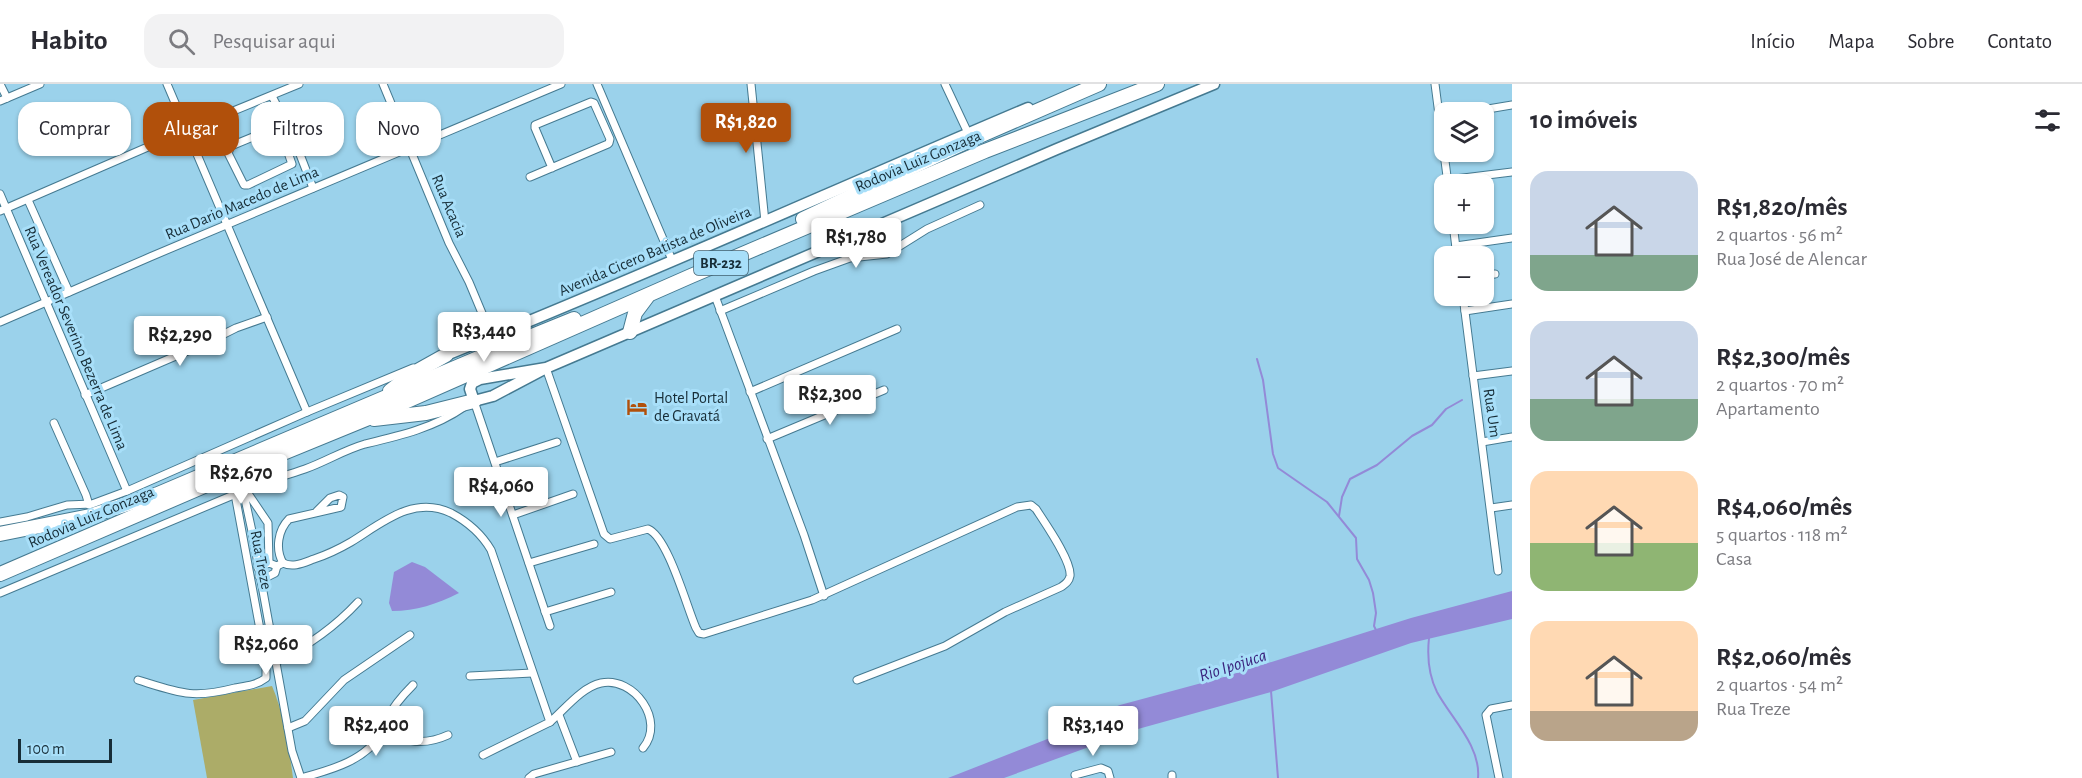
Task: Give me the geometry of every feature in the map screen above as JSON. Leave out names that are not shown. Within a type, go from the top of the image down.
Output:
[{"type":"highway","name":"Rodovia Luiz Gonzaga","points":[[0,574],[330,422],[775,232],[970,140],[1099,84]]},
{"type":"highway","name":"Rodovia Luiz Gonzaga","points":[[0,534],[90,516],[366,419],[985,151],[1157,84]]},
{"type":"highway","points":[[630,332],[635,313],[650,295]]},
{"type":"highway","points":[[380,400],[412,374],[446,355]]},
{"type":"highway","points":[[366,419],[426,414],[472,402]]},
{"type":"main road","name":"Avenida Cicero Batista de Oliveira","points":[[446,355],[765,222],[1084,84]]},
{"type":"main road","points":[[546,368],[480,379],[472,383],[470,389],[472,402],[493,396],[546,368],[1214,84]]},
{"type":"street","points":[[0,84],[3,100],[40,84]]},
{"type":"street","points":[[167,84],[175,102]]},
{"type":"street","points":[[239,109],[299,84]]},
{"type":"street","name":"Rua Acacia","points":[[384,84],[391,102]]},
{"type":"street","name":"Rua Dario Macedo de Lima","points":[[441,134],[561,84]]},
{"type":"street","points":[[597,84],[672,260]]},
{"type":"street","points":[[751,84],[765,222]]},
{"type":"street","points":[[945,84],[968,133]]},
{"type":"street","points":[[1435,84],[1439,102]]},
{"type":"street","points":[[272,96],[275,102]]},
{"type":"street","points":[[530,177],[552,168],[609,143],[610,139],[596,104],[591,102],[535,125],[552,168]]},
{"type":"street","points":[[1494,108],[1512,105]]},
{"type":"street","points":[[603,122],[612,118]]},
{"type":"street","points":[[275,127],[279,128],[285,144],[292,164],[248,185],[244,184],[228,153],[231,146],[275,127]]},
{"type":"street","points":[[3,210],[143,149]]},
{"type":"street","points":[[198,156],[307,412]]},
{"type":"street","points":[[301,156],[313,188]]},
{"type":"street","name":"Rua Dario Macedo de Lima","points":[[0,322],[389,156]]},
{"type":"street","name":"Rua Acacia","points":[[414,156],[449,243],[469,282],[492,337]]},
{"type":"street","points":[[1494,175],[1512,172]]},
{"type":"street","name":"Rua Vereador Severino Bezerra de Lima","points":[[0,195],[3,210],[127,491]]},
{"type":"street","points":[[28,200],[69,292]]},
{"type":"street","points":[[720,310],[850,258],[887,254],[927,229],[980,205]]},
{"type":"street","points":[[1454,234],[1456,246],[1512,238]]},
{"type":"street","points":[[715,296],[804,535],[824,596]]},
{"type":"street","points":[[1465,311],[1512,305]]},
{"type":"street","name":"Rua Um","points":[[1464,306],[1498,571]]},
{"type":"street","points":[[85,395],[236,328],[267,317]]},
{"type":"street","points":[[750,392],[897,329]]},
{"type":"street","name":"Avenida Cicero Batista de Oliveira","points":[[0,522],[27,518],[67,505],[89,505],[127,491],[307,412],[446,355]]},
{"type":"street","points":[[546,368],[604,534],[610,539],[648,529],[655,534],[670,559],[699,633],[713,632],[824,596],[1024,505],[1031,505],[1036,509],[1067,561],[1070,576],[1067,583],[1005,612],[945,646],[857,680]]},
{"type":"street","points":[[1473,376],[1512,370]]},
{"type":"street","points":[[767,439],[884,390]]},
{"type":"street","points":[[0,593],[235,494],[244,488],[303,470],[350,449],[405,434],[449,417],[472,402],[495,462],[550,626]]},
{"type":"street","points":[[324,405],[330,422]]},
{"type":"street","points":[[54,423],[89,505]]},
{"type":"street","points":[[1482,442],[1512,437]]},
{"type":"street","points":[[495,462],[557,442]]},
{"type":"street","points":[[238,443],[244,500],[253,536],[292,751],[301,778],[347,762],[364,752],[376,741],[393,709],[413,685]]},
{"type":"street","points":[[244,488],[268,523],[276,564],[276,573],[272,576],[259,576]]},
{"type":"street","name":"Rua Treze","points":[[138,680],[177,693],[194,695],[256,684],[266,678],[261,632],[235,494]]},
{"type":"street","points":[[513,515],[573,494]]},
{"type":"street","points":[[1491,508],[1512,505]]},
{"type":"street","points":[[258,568],[276,564],[301,564],[320,557],[349,543],[382,521],[406,509],[426,506],[443,510],[471,525],[491,550],[550,722]]},
{"type":"street","points":[[276,564],[283,525],[296,516],[317,511]]},
{"type":"street","points":[[249,518],[255,513],[262,512]]},
{"type":"street","points":[[253,536],[262,536],[268,532]]},
{"type":"street","points":[[529,563],[594,544]]},
{"type":"street","points":[[545,612],[611,592]]},
{"type":"street","points":[[276,662],[333,628],[358,602]]},
{"type":"street","points":[[288,728],[305,721],[349,675],[410,635]]},
{"type":"street","points":[[470,676],[532,673]]},
{"type":"street","points":[[483,755],[550,722],[586,690],[599,683],[611,682],[621,685],[639,699],[650,713],[651,736],[643,748]]},
{"type":"street","points":[[1499,778],[1486,715],[1491,709],[1512,705]]},
{"type":"street","points":[[558,715],[577,762]]},
{"type":"street","points":[[383,731],[403,740],[416,742],[438,740],[448,735]]},
{"type":"street","points":[[529,778],[534,774],[611,752]]},
{"type":"street","points":[[1075,775],[1101,768],[1109,774]]},
{"type":"shaded area","points":[[412,562],[425,567],[459,593],[426,606],[392,611],[389,603],[394,572]]},
{"type":"shaded area","name":"Rio Ipojuca","points":[[1512,591],[1512,619],[1411,643],[1271,692],[1138,729],[1004,778],[948,778],[1050,738],[1066,725],[1120,705],[1224,677],[1411,618]]},
{"type":"shaded area","points":[[272,686],[283,720],[293,778],[207,778],[193,700]]},
{"type":"waterway","points":[[1257,359],[1263,380],[1273,454],[1278,468],[1327,502],[1356,538],[1357,559],[1369,580],[1373,593],[1376,613],[1374,626],[1377,632]]},
{"type":"waterway","points":[[1339,516],[1342,497],[1350,479],[1377,465],[1412,436],[1432,425],[1446,409],[1462,400]]},
{"type":"waterway","points":[[1429,638],[1429,665],[1434,685],[1470,744],[1478,766],[1478,778]]},
{"type":"waterway","points":[[1271,691],[1278,778]]},
{"type":"place","name":"Hotel Portal de Gravatá","points":[[637,407]]}]
